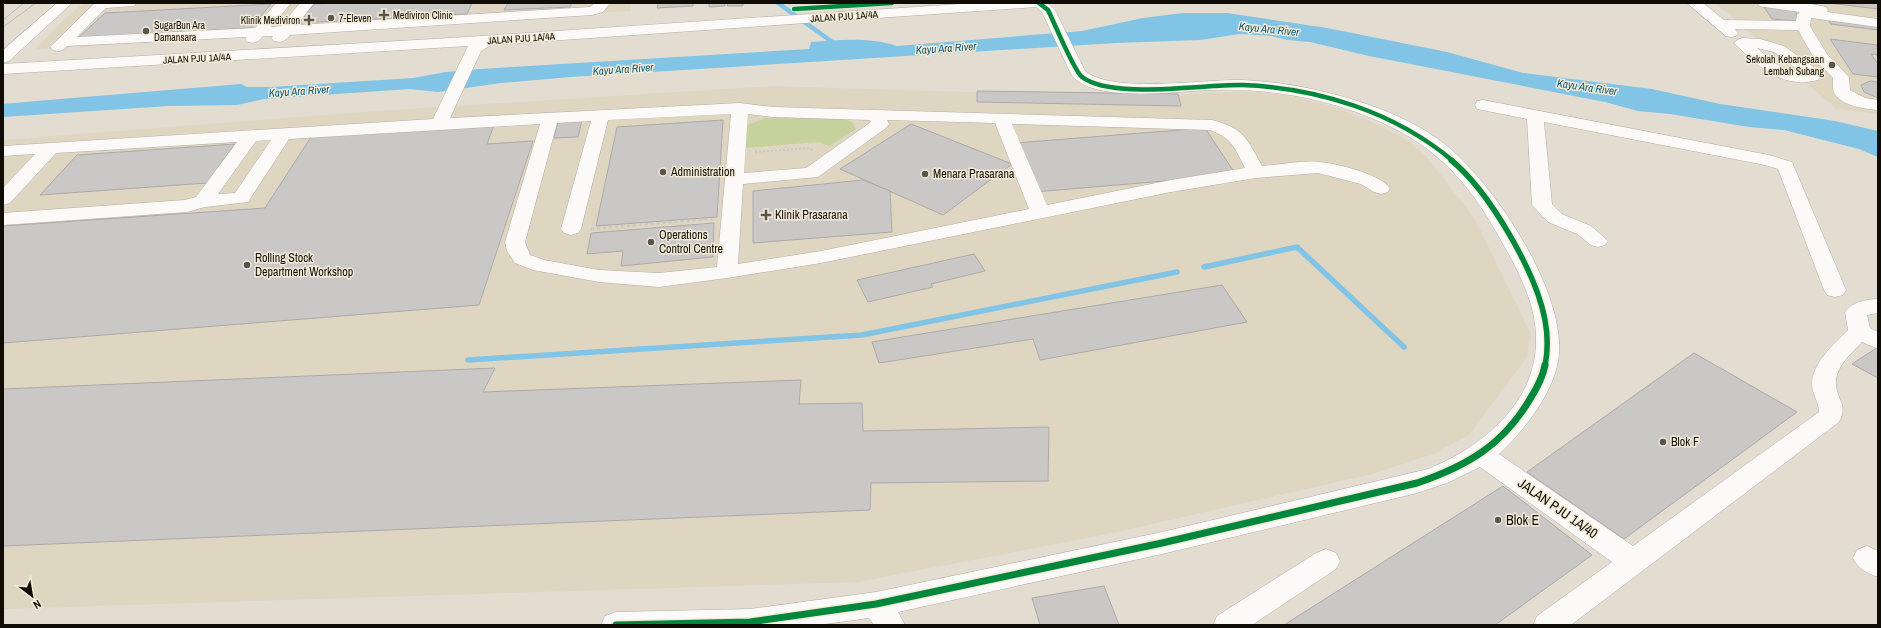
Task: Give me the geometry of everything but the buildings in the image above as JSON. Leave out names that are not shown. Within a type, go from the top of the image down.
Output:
[{"type":"street","points":[[3,58],[64,3]]},
{"type":"street","points":[[48,57],[103,4],[129,3]]},
{"type":"street","points":[[243,51],[284,3]]},
{"type":"street","points":[[271,50],[307,3]]},
{"type":"street","points":[[442,118],[468,44],[471,19],[478,3]]},
{"type":"street","points":[[468,44],[486,37],[488,18],[495,3]]},
{"type":"street","points":[[63,42],[259,32],[592,11],[598,9],[603,3]]},
{"type":"street","name":"JALAN PJU 1A/4A","points":[[810,16],[957,3]]},
{"type":"street","points":[[1694,3],[1742,43]]},
{"type":"street","points":[[1764,3],[1878,16]]},
{"type":"street","points":[[616,625],[750,623],[883,615],[1162,543],[1417,484],[1463,466],[1481,454],[1509,429],[1531,399],[1545,373],[1549,348],[1546,323],[1538,293],[1525,266],[1487,201],[1459,167],[1426,140],[1394,123],[1345,103],[1309,92],[1247,85],[1118,89],[1095,84],[1080,74],[1045,6]]},
{"type":"street","name":"JALAN PJU 1A/4A","points":[[486,37],[765,18],[1045,6]]},
{"type":"street","points":[[1878,23],[1811,14],[1804,15],[1803,26],[1821,56],[1841,77],[1842,92],[1848,97],[1861,102],[1878,105]]},
{"type":"street","points":[[1721,24],[1803,26]]},
{"type":"street","name":"JALAN PJU 1A/4A","points":[[3,58],[468,44]]},
{"type":"street","name":"JALAN PJU 1A/4A","points":[[3,69],[243,51]]},
{"type":"street","points":[[1483,104],[1769,160],[1786,166],[1835,290]]},
{"type":"street","points":[[727,272],[740,108]]},
{"type":"street","points":[[3,152],[284,133],[442,118],[550,118],[740,108],[773,112],[1212,125],[1230,132],[1239,140],[1256,172]]},
{"type":"street","points":[[1535,114],[1542,205],[1555,218],[1584,230],[1598,241]]},
{"type":"street","points":[[571,229],[601,115]]},
{"type":"street","points":[[734,179],[811,173],[880,124],[878,115]]},
{"type":"street","points":[[550,118],[515,242],[517,251],[522,259],[540,266],[599,276],[659,280],[727,272],[821,257],[1171,186],[1256,172],[1318,167],[1368,180],[1381,188]]},
{"type":"street","points":[[1002,119],[1040,212]]},
{"type":"street","points":[[3,219],[187,206],[203,201],[241,198],[284,133]]},
{"type":"street","points":[[203,201],[251,135]]},
{"type":"street","points":[[6,192],[52,148]]},
{"type":"street","points":[[1548,625],[1830,416],[1832,410],[1824,385],[1828,367],[1869,336],[1856,312],[1870,306],[1878,306]]},
{"type":"street","name":"JALAN PJU 1A/40","points":[[1481,454],[1634,562]]},
{"type":"street","points":[[1233,624],[1326,561]]},
{"type":"path","points":[[736,153],[809,148],[830,159]]},
{"type":"path","points":[[592,222],[590,229],[712,219]]},
{"type":"shaded area","points":[[84,3],[631,3],[630,11],[35,50],[62,21]]},
{"type":"shaded area","name":"Sekolah Kebangsaan Lembah Subang","points":[[1716,3],[1878,3],[1878,114],[1836,109]]},
{"type":"shaded area","points":[[773,86],[1069,95],[1163,95],[1253,91],[1296,97],[1337,108],[1370,121],[1407,140],[1426,156],[1475,219],[1531,334],[1527,357],[1469,435],[1436,453],[1372,474],[1113,533],[858,582],[3,609],[3,140],[376,111]]},
{"type":"green space","points":[[767,118],[841,118],[852,122],[856,129],[829,146],[819,142],[745,148],[747,125]]},
{"type":"water","name":"Kayu Ara River","points":[[1183,13],[1227,13],[1327,28],[1447,52],[1523,73],[1652,89],[1720,104],[1835,121],[1878,131],[1878,157],[1859,149],[1784,130],[1749,127],[1670,114],[1638,111],[1605,102],[1369,56],[1310,42],[1287,40],[1272,36],[1240,34],[1200,40],[1115,43],[570,77],[501,83],[438,92],[410,89],[264,99],[237,105],[168,106],[3,117],[3,104],[25,102],[241,84],[247,87],[271,87],[413,78],[446,72],[480,69],[809,49],[811,42],[865,40],[897,46],[1082,31],[1143,18]]},
{"type":"waterway","points":[[778,3],[835,44]]},
{"type":"waterway","points":[[1204,267],[1297,247],[1404,347]]},
{"type":"waterway","points":[[468,360],[862,335],[1177,272]]},
{"type":"tram line","points":[[3,20],[24,3]]},
{"type":"tram line","points":[[3,27],[36,3]]},
{"type":"cycle path","points":[[794,9],[892,3]]},
{"type":"cycle path","points":[[616,625],[750,622],[876,604],[1162,543],[1417,483],[1456,468],[1488,449],[1502,437],[1526,406],[1544,371],[1547,355],[1548,338],[1546,321],[1536,288],[1521,257],[1485,198],[1459,166],[1435,145],[1407,128],[1376,114],[1344,102],[1310,94],[1277,88],[1244,85],[1134,89],[1105,86],[1094,83],[1079,74],[1048,10],[1039,3]]},
{"type":"place","name":"Mediviron Clinic","points":[[384,15]]},
{"type":"place","name":"7-Eleven","points":[[331,18]]},
{"type":"place","name":"Klinik Mediviron","points":[[309,20]]},
{"type":"place","name":"SugarBun Ara Damansara","points":[[146,31]]},
{"type":"place","name":"Sekolah Kebangsaan Lembah Subang","points":[[1832,65]]},
{"type":"place","name":"Administration","points":[[663,172]]},
{"type":"place","name":"Menara Prasarana","points":[[925,174]]},
{"type":"place","name":"Klinik Prasarana","points":[[766,215]]},
{"type":"place","name":"Operations Control Centre","points":[[651,242]]},
{"type":"place","name":"Rolling Stock Department Workshop","points":[[247,265]]},
{"type":"place","name":"Blok F","points":[[1663,442]]},
{"type":"place","name":"Blok E","points":[[1498,520]]}]
